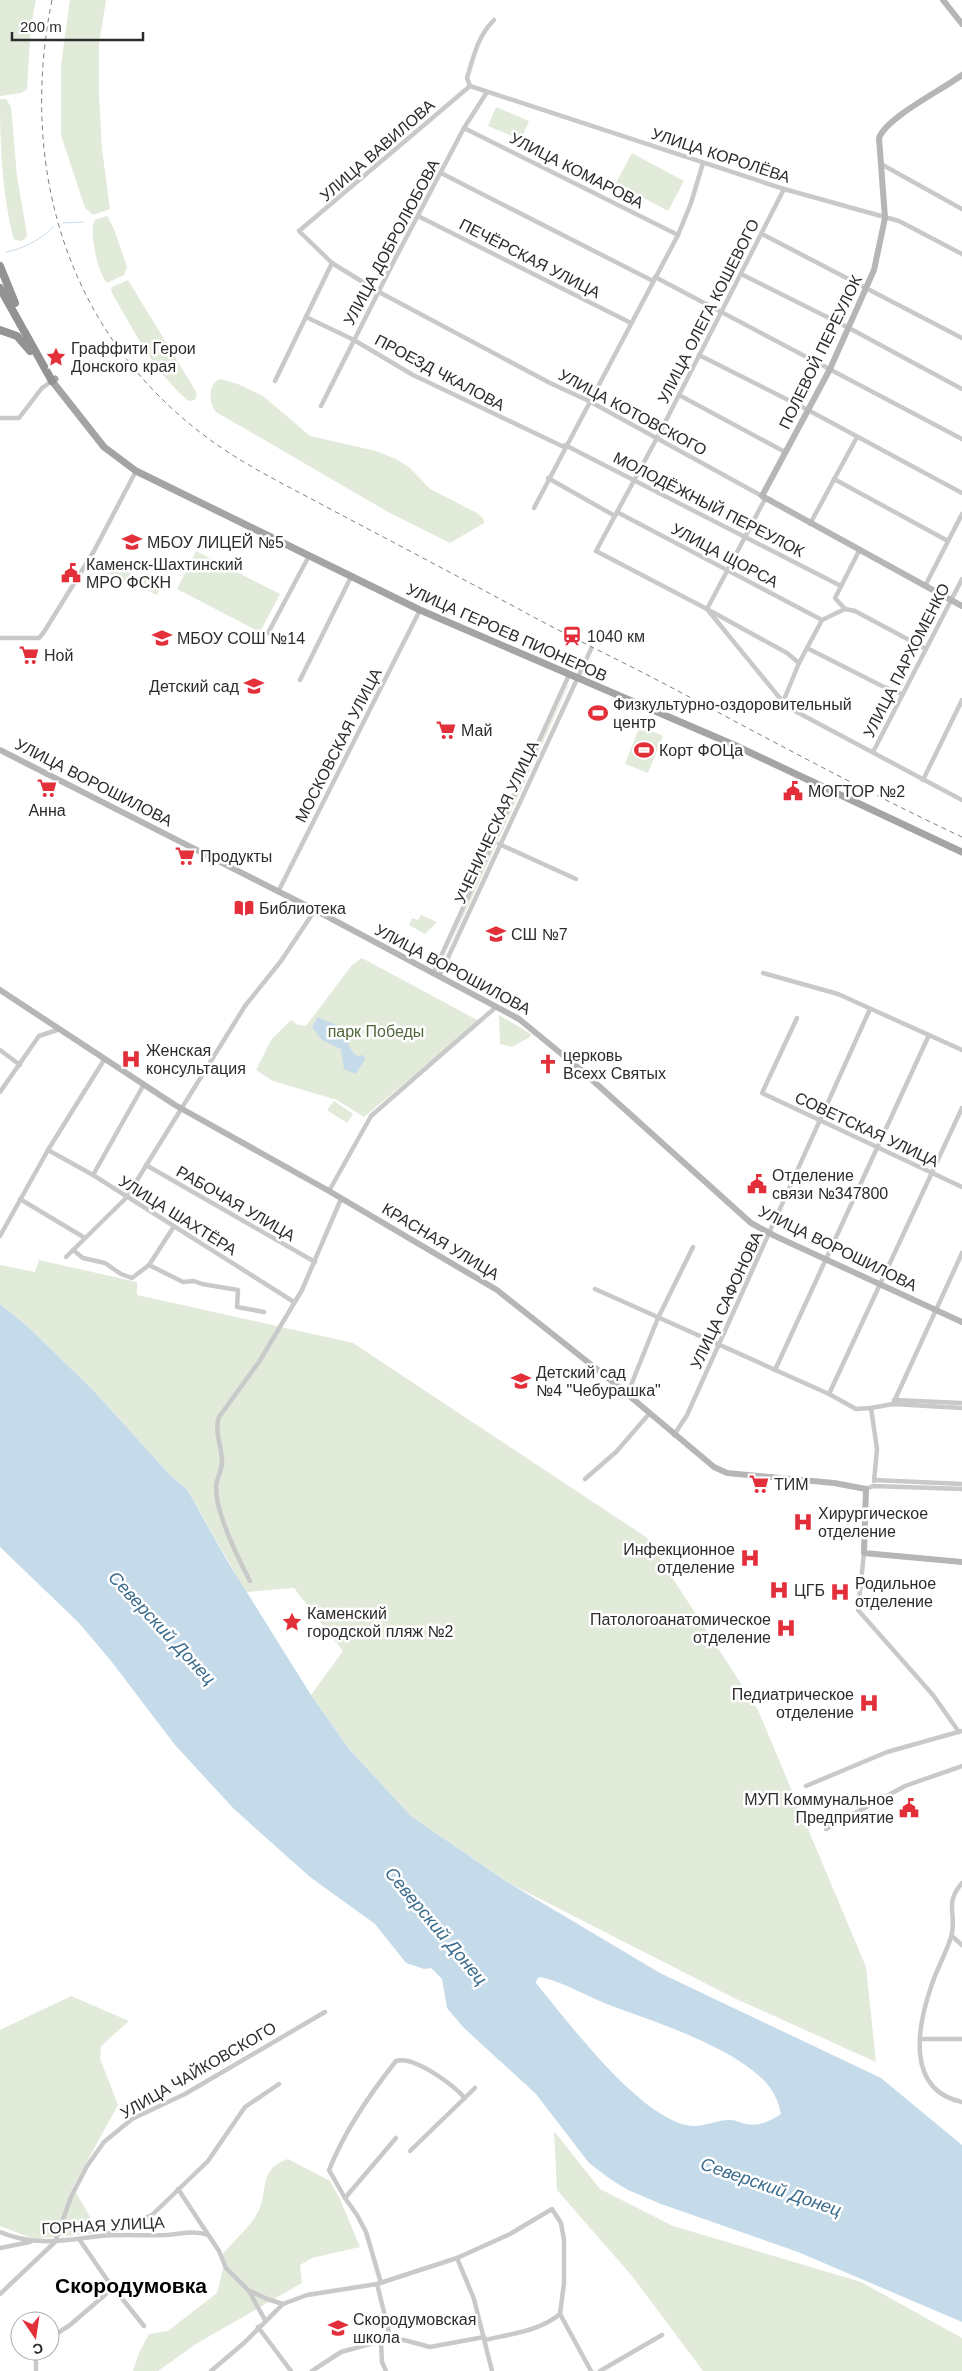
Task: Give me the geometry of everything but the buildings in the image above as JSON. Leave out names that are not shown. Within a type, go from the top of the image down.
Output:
[{"type":"highway","points":[[0,266],[8,289],[28,332]]},
{"type":"highway","points":[[0,284],[28,332]]},
{"type":"highway","points":[[0,288],[53,380]]},
{"type":"highway","points":[[0,330],[11,333],[22,341],[53,380]]},
{"type":"main road","name":"УЛИЦА ГЕРОЕВ ПИОНЕРОВ","points":[[28,332],[53,380],[67,400],[104,447],[136,471],[420,610],[742,749],[962,852]]},
{"type":"street","points":[[943,0],[962,24]]},
{"type":"street","points":[[470,86],[467,78],[472,68],[475,47],[494,20]]},
{"type":"street","name":"ПОЛЕВОЙ ПЕРЕУЛОК","points":[[707,609],[746,536],[785,452],[830,369],[868,288],[878,255],[884,218],[880,138],[886,127],[962,75]]},
{"type":"street","name":"УЛИЦА КОРОЛЁВА","points":[[470,86],[784,189],[904,223],[962,254]]},
{"type":"street","name":"УЛИЦА ВАВИЛОВА","points":[[299,232],[470,86]]},
{"type":"street","name":"УЛИЦА ДОБРОЛЮБОВА","points":[[321,406],[464,128],[488,92]]},
{"type":"street","name":"УЛИЦА КОМАРОВА","points":[[464,128],[678,235]]},
{"type":"street","points":[[534,508],[548,478],[678,235],[691,203],[703,163]]},
{"type":"street","points":[[881,164],[962,209]]},
{"type":"street","points":[[441,173],[722,313],[961,438]]},
{"type":"street","name":"УЛИЦА ОЛЕГА КОШЕВОГО","points":[[707,609],[596,551],[722,313],[784,189]]},
{"type":"street","name":"ПЕЧЁРСКАЯ УЛИЦА","points":[[418,216],[631,323]]},
{"type":"street","name":"УЛИЦА КОТОВСКОГО","points":[[299,232],[332,263],[379,292],[550,383],[589,401],[962,606]]},
{"type":"street","points":[[762,234],[962,338]]},
{"type":"street","points":[[275,381],[332,263]]},
{"type":"street","points":[[741,274],[849,328],[962,389]]},
{"type":"street","name":"ПРОЕЗД ЧКАЛОВА","points":[[306,317],[354,340],[413,375],[565,446]]},
{"type":"street","points":[[699,355],[808,410],[962,493]]},
{"type":"street","points":[[0,418],[19,418],[42,388],[53,380]]},
{"type":"street","points":[[679,395],[785,452]]},
{"type":"street","points":[[810,524],[857,436]]},
{"type":"street","name":"МОЛОДЁЖНЫЙ ПЕРЕУЛОК","points":[[565,446],[634,479],[841,586]]},
{"type":"street","points":[[0,638],[40,638],[94,551],[136,471]]},
{"type":"street","name":"УЛИЦА ЩОРСА","points":[[548,478],[822,620]]},
{"type":"street","points":[[834,479],[948,541]]},
{"type":"street","points":[[924,586],[962,514]]},
{"type":"street","points":[[859,551],[835,598],[845,609],[855,611],[926,649]]},
{"type":"street","points":[[268,633],[309,556]]},
{"type":"street","points":[[300,680],[351,577]]},
{"type":"street","name":"УЛИЦА ПАРХОМЕНКО","points":[[873,752],[962,579]]},
{"type":"street","points":[[707,609],[787,653],[799,663]]},
{"type":"street","points":[[707,609],[783,702],[807,718],[962,800]]},
{"type":"street","points":[[783,702],[799,663],[822,620],[845,609]]},
{"type":"street","name":"МОСКОВСКАЯ УЛИЦА","points":[[278,892],[420,610]]},
{"type":"street","points":[[807,648],[882,686],[902,694]]},
{"type":"street","points":[[573,676],[591,649]]},
{"type":"street","name":"УЧЕНИЧЕСКАЯ УЛИЦА","points":[[436,976],[499,844],[573,676]]},
{"type":"street","name":"УЧЕНИЧЕСКАЯ УЛИЦА","points":[[436,976],[573,676]]},
{"type":"street","points":[[923,780],[962,700]]},
{"type":"street","name":"УЛИЦА ВОРОШИЛОВА","points":[[0,750],[315,910],[520,1020],[539,1034],[738,1212],[770,1234],[962,1322]]},
{"type":"street","points":[[499,844],[576,879]]},
{"type":"street","points":[[66,1256],[126,1198],[245,1006],[281,961],[315,910]]},
{"type":"street","points":[[762,973],[838,994],[962,1050]]},
{"type":"street","name":"КРАСНАЯ УЛИЦА","points":[[0,990],[60,1028],[143,1086],[181,1109],[329,1191],[497,1290],[705,1460],[723,1472],[850,1485],[866,1489]]},
{"type":"street","points":[[329,1191],[371,1116],[496,1007]]},
{"type":"street","name":"УЛИЦА САФОНОВА","points":[[674,1435],[687,1414],[717,1345],[770,1234],[870,1009]]},
{"type":"street","name":"СОВЕТСКАЯ УЛИЦА","points":[[798,1018],[762,1093],[962,1187]]},
{"type":"street","points":[[0,1092],[41,1035],[60,1028]]},
{"type":"street","points":[[775,1370],[929,1035]]},
{"type":"street","points":[[0,1050],[20,1065]]},
{"type":"street","points":[[0,1236],[48,1150],[104,1060]]},
{"type":"street","points":[[92,1175],[143,1086]]},
{"type":"street","points":[[829,1394],[881,1286],[962,1108]]},
{"type":"street","name":"УЛИЦА ШАХТЁРА","points":[[48,1150],[92,1175],[173,1228],[294,1302]]},
{"type":"street","name":"РАБОЧАЯ УЛИЦА","points":[[146,1165],[315,1262]]},
{"type":"street","points":[[20,1199],[85,1238]]},
{"type":"street","points":[[250,1581],[234,1549],[218,1498],[216,1486],[222,1462],[216,1424],[219,1417],[259,1362],[294,1302],[315,1262],[342,1199]]},
{"type":"street","points":[[73,1250],[83,1258],[105,1263],[121,1274],[132,1278],[149,1265],[173,1228]]},
{"type":"street","points":[[627,1395],[658,1318],[693,1247]]},
{"type":"street","points":[[894,1402],[962,1253]]},
{"type":"street","points":[[149,1265],[183,1282],[194,1281],[238,1290],[237,1307],[264,1312]]},
{"type":"street","points":[[594,1290],[829,1394],[856,1409],[871,1408],[894,1402],[962,1403]]},
{"type":"street","points":[[894,1402],[962,1408]]},
{"type":"street","points":[[871,1408],[877,1449],[873,1486]]},
{"type":"street","points":[[585,1479],[616,1452],[649,1414]]},
{"type":"street","points":[[874,1480],[962,1484]]},
{"type":"street","points":[[806,1786],[887,1752],[961,1732],[933,1695],[858,1610],[864,1552],[866,1489],[873,1486],[962,1490]]},
{"type":"street","points":[[864,1552],[962,1562]]},
{"type":"street","points":[[826,1830],[905,1786],[962,1766]]},
{"type":"street","points":[[962,1883],[951,1900],[952,1936],[931,1987],[922,2020],[920,2039],[924,2072],[929,2082],[939,2093],[962,2102]]},
{"type":"street","points":[[952,1936],[962,1946]]},
{"type":"street","name":"УЛИЦА ЧАЙКОВСКОГО","points":[[55,2242],[71,2197],[87,2166],[104,2142],[132,2119],[147,2110],[184,2094],[325,2012]]},
{"type":"street","points":[[920,2039],[962,2039]]},
{"type":"street","points":[[391,2340],[366,2232],[329,2170],[345,2135],[369,2094],[396,2061],[405,2060],[439,2076],[465,2098]]},
{"type":"street","points":[[101,2236],[152,2215],[208,2160],[244,2107],[279,2084]]},
{"type":"street","points":[[410,2151],[475,2088]]},
{"type":"street","points":[[345,2198],[396,2138]]},
{"type":"street","points":[[178,2189],[219,2250],[226,2268],[248,2290],[265,2320]]},
{"type":"street","points":[[211,2371],[244,2343],[283,2304],[307,2295],[378,2284],[457,2258],[510,2234],[552,2209],[561,2223],[564,2240],[564,2284],[560,2314],[591,2371]]},
{"type":"street","name":"ГОРНАЯ УЛИЦА","points":[[0,2232],[31,2242],[55,2242],[101,2236],[196,2232],[208,2235]]},
{"type":"street","points":[[79,2239],[108,2281],[144,2326]]},
{"type":"street","points":[[0,2248],[31,2242]]},
{"type":"street","points":[[0,2294],[55,2242]]},
{"type":"street","points":[[457,2258],[474,2299],[492,2371]]},
{"type":"street","points":[[60,2331],[106,2294],[108,2281]]},
{"type":"street","points":[[248,2290],[266,2299],[283,2304]]},
{"type":"street","points":[[312,2371],[341,2352],[381,2341],[404,2340],[430,2346],[485,2338],[528,2330],[553,2320],[560,2314]]},
{"type":"street","points":[[258,2327],[291,2371]]},
{"type":"street","points":[[600,2371],[662,2335]]},
{"type":"street","points":[[381,2341],[382,2362],[386,2371]]},
{"type":"green space","points":[[0,0],[36,0],[31,26],[27,89],[21,93],[0,96]]},
{"type":"green space","points":[[70,0],[106,0],[99,44],[99,95],[102,149],[110,209],[93,215],[85,208],[61,135],[61,65]]},
{"type":"green space","points":[[0,99],[6,99],[11,107],[17,176],[27,235],[21,241],[15,240],[13,237],[6,203],[1,151]]},
{"type":"green space","points":[[496,107],[529,121],[521,140],[488,126]]},
{"type":"green space","points":[[632,153],[684,181],[668,211],[616,183]]},
{"type":"green space","points":[[107,216],[114,229],[127,267],[124,275],[107,283],[97,262],[93,242],[93,225],[95,220]]},
{"type":"green space","points":[[128,280],[192,385],[197,394],[195,400],[188,401],[173,387],[144,348],[111,291],[112,287]]},
{"type":"green space","points":[[220,379],[238,384],[263,396],[310,436],[376,451],[396,459],[410,468],[430,489],[477,513],[483,518],[484,523],[450,543],[388,512],[216,412],[213,408],[210,394],[213,385]]},
{"type":"green space","points":[[196,551],[280,594],[260,632],[177,589]]},
{"type":"green space","points":[[98,559],[160,586],[157,595],[96,568]]},
{"type":"green space","points":[[569,685],[443,961],[495,840]]},
{"type":"green space","name":"Корт ФОЦа","points":[[640,726],[663,736],[648,773],[625,764]]},
{"type":"green space","points":[[421,915],[437,922],[425,934],[409,925],[412,918],[418,920]]},
{"type":"green space","name":"парк Победы","points":[[362,958],[479,1021],[364,1117],[337,1100],[273,1081],[256,1070],[271,1040],[291,1020],[298,1025],[306,1026],[352,965]]},
{"type":"green space","points":[[499,1015],[531,1034],[530,1037],[512,1047],[500,1044]]},
{"type":"green space","points":[[334,1101],[353,1114],[347,1123],[327,1110]]},
{"type":"green space","points":[[39,1260],[137,1282],[137,1295],[353,1343],[646,1537],[758,1710],[866,1967],[876,2062],[734,1998],[507,1882],[411,1816],[350,1750],[311,1695],[343,1651],[294,1588],[246,1592],[187,1489],[171,1476],[91,1388],[25,1324],[0,1304],[0,1265],[35,1272]]},
{"type":"green space","points":[[71,1996],[129,2021],[101,2046],[100,2059],[118,2105],[73,2187],[99,2233],[34,2239],[0,2226],[0,2030]]},
{"type":"green space","points":[[554,2131],[600,2189],[673,2226],[861,2282],[962,2338],[962,2371],[703,2371],[632,2276],[557,2190]]},
{"type":"green space","points":[[288,2159],[330,2181],[340,2199],[360,2247],[312,2258],[300,2265],[302,2283],[196,2344],[158,2371],[133,2371],[139,2353],[149,2334],[168,2331],[217,2293],[224,2265],[221,2256],[246,2229],[258,2212],[268,2174],[272,2168]]},
{"type":"water","points":[[318,1017],[334,1024],[349,1035],[348,1042],[351,1049],[357,1056],[363,1055],[365,1059],[356,1074],[344,1069],[341,1049],[322,1040],[312,1027]]},
{"type":"water","name":"Северский Донец","points":[[0,1304],[25,1324],[91,1388],[171,1476],[187,1489],[228,1562],[311,1695],[350,1750],[411,1816],[507,1882],[660,1973],[881,2078],[962,2145],[962,2322],[798,2252],[661,2204],[628,2190],[589,2163],[536,2094],[464,2028],[447,2008],[442,1979],[431,1968],[424,1969],[406,1963],[375,1924],[310,1877],[234,1809],[175,1745],[111,1661],[79,1623],[0,1547]],"holes":[[[540,1977],[604,2003],[699,2039],[724,2052],[746,2065],[763,2080],[775,2096],[781,2114],[769,2121],[755,2125],[725,2120],[692,2126],[667,2117],[646,2104],[625,2086],[585,2042],[536,1983]]]},
{"type":"waterway","points":[[63,223],[83,222]]},
{"type":"waterway","points":[[6,252],[32,243],[54,226]]},
{"type":"railway","points":[[52,0],[43,63],[42,125],[49,185],[64,244],[88,299],[120,350],[160,397],[209,439],[238,459],[535,618],[886,800],[962,837]]},
{"type":"place","name":"Граффити Герои Донского края","points":[[56,357]]},
{"type":"place","name":"МБОУ ЛИЦЕЙ №5","points":[[132,542]]},
{"type":"place","name":"Каменск-Шахтинский МРО ФСКН","points":[[71,573]]},
{"type":"place","name":"1040 км","points":[[572,636]]},
{"type":"place","name":"МБОУ СОШ №14","points":[[162,638]]},
{"type":"place","name":"Ной","points":[[29,655]]},
{"type":"place","name":"Детский сад","points":[[254,686]]},
{"type":"place","name":"Физкультурно-оздоровительный центр","points":[[598,713]]},
{"type":"place","name":"Май","points":[[446,730]]},
{"type":"place","name":"Корт ФОЦа","points":[[644,750]]},
{"type":"place","name":"Анна","points":[[47,788]]},
{"type":"place","name":"МОГТОР №2","points":[[793,791]]},
{"type":"place","name":"Продукты","points":[[185,856]]},
{"type":"place","name":"Библиотека","points":[[244,908]]},
{"type":"place","name":"СШ №7","points":[[496,934]]},
{"type":"place","name":"Женская консультация","points":[[131,1059]]},
{"type":"place","name":"церковь Всехх Святых","points":[[548,1064]]},
{"type":"place","name":"Отделение связи №347800","points":[[757,1184]]},
{"type":"place","name":"Детский сад №4 \"Чебурашка\"","points":[[521,1381]]},
{"type":"place","name":"ТИМ","points":[[759,1484]]},
{"type":"place","name":"Хирургическое отделение","points":[[803,1522]]},
{"type":"place","name":"Инфекционное отделение","points":[[750,1558]]},
{"type":"place","name":"ЦГБ","points":[[779,1590]]},
{"type":"place","name":"Родильное отделение","points":[[840,1592]]},
{"type":"place","name":"Каменский городской пляж №2","points":[[292,1622]]},
{"type":"place","name":"Патологоанатомическое отделение","points":[[786,1628]]},
{"type":"place","name":"Педиатрическое отделение","points":[[869,1703]]},
{"type":"place","name":"МУП Коммунальное Предприятие","points":[[909,1808]]},
{"type":"place","name":"Скородумовская школа","points":[[338,2328]]},
{"type":"district","name":"Скородумовка","points":[[131,2286]]}]
